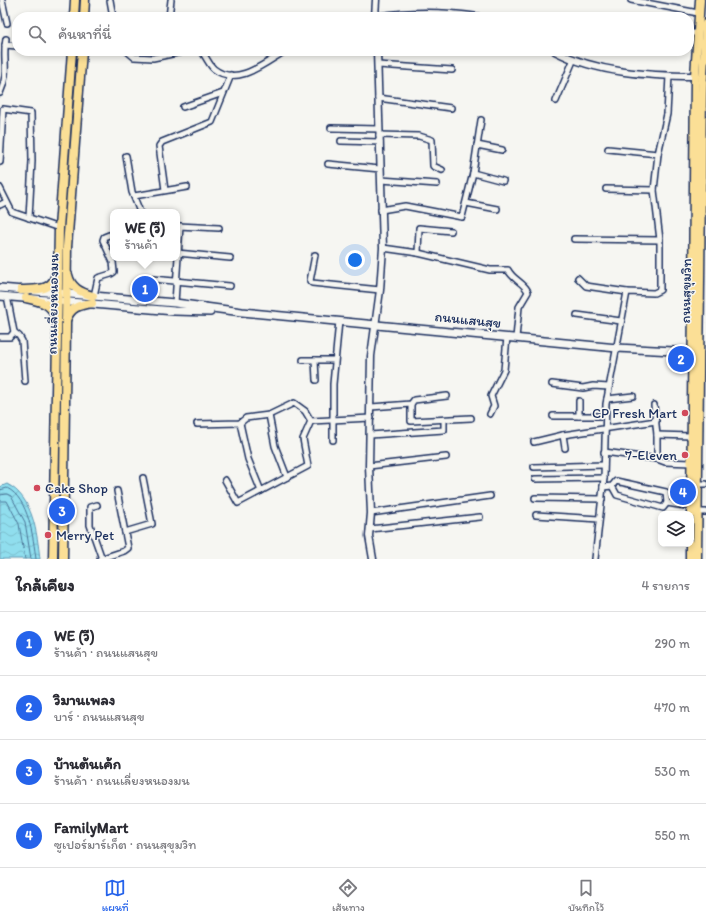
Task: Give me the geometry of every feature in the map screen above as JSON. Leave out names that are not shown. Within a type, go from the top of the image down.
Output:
[{"type":"main road","points":[[74,12],[75,0]]},
{"type":"main road","points":[[84,12],[85,0]]},
{"type":"main road","name":"ถนนสุขุมวิท","points":[[694,30],[701,6]]},
{"type":"main road","name":"ถนนสุขุมวิท","points":[[696,511],[691,463],[692,352],[701,77],[706,24]]},
{"type":"main road","name":"ถนนสุขุมวิท","points":[[694,38],[701,77],[704,123],[702,424],[697,484],[697,559]]},
{"type":"main road","name":"ถนนเลี่ยงหนองมน","points":[[62,262],[59,228],[72,56]]},
{"type":"main road","name":"ถนนเลี่ยงหนองมน","points":[[53,559],[56,328],[61,297],[62,262],[82,56]]},
{"type":"main road","points":[[21,290],[40,289],[50,286],[62,262]]},
{"type":"main road","points":[[62,262],[73,286],[93,299]]},
{"type":"main road","name":"ถนนแสนสุข","points":[[0,288],[61,297]]},
{"type":"main road","name":"ถนนแสนสุข","points":[[3,296],[26,298],[61,297],[175,303],[242,312],[617,348],[692,352]]},
{"type":"main road","name":"ถนนเลี่ยงหนองมน","points":[[61,297],[65,322],[62,559]]},
{"type":"main road","points":[[26,298],[44,303],[50,307],[54,313],[56,328]]},
{"type":"main road","points":[[65,322],[73,308],[93,299]]},
{"type":"main road","name":"ถนนแสนสุข","points":[[93,299],[174,311],[242,312]]},
{"type":"main road","points":[[690,547],[690,559]]},
{"type":"street","points":[[2,0],[6,23]]},
{"type":"street","points":[[110,0],[112,12]]},
{"type":"street","points":[[170,12],[171,0]]},
{"type":"street","points":[[376,0],[376,12]]},
{"type":"street","points":[[631,0],[701,6]]},
{"type":"street","points":[[0,93],[4,86],[7,69],[5,60],[6,39]]},
{"type":"street","points":[[5,45],[12,46]]},
{"type":"street","points":[[133,56],[153,58],[159,56]]},
{"type":"street","points":[[204,56],[212,68],[222,74],[231,75],[248,72],[276,56]]},
{"type":"street","points":[[373,559],[370,544],[371,513],[369,466],[371,356],[380,290],[383,248],[377,56]]},
{"type":"street","points":[[564,56],[573,61],[598,67],[669,76],[701,77]]},
{"type":"street","points":[[556,101],[573,61]]},
{"type":"street","points":[[378,65],[452,70]]},
{"type":"street","points":[[166,190],[159,146],[162,142],[211,123],[231,75]]},
{"type":"street","points":[[578,278],[586,286],[627,292],[654,293],[660,290],[660,240],[654,190],[658,154],[667,114],[669,76]]},
{"type":"street","points":[[183,108],[223,93]]},
{"type":"street","points":[[378,98],[451,108]]},
{"type":"street","points":[[0,162],[3,109],[31,113],[32,161],[29,218]]},
{"type":"street","points":[[381,210],[405,206],[462,217],[473,173],[481,120]]},
{"type":"street","points":[[331,128],[419,136],[432,140],[431,162],[433,166],[442,170]]},
{"type":"street","points":[[341,141],[380,142]]},
{"type":"street","points":[[477,145],[502,150]]},
{"type":"street","points":[[608,149],[658,154]]},
{"type":"street","points":[[126,156],[134,196],[139,209]]},
{"type":"street","points":[[328,164],[380,169]]},
{"type":"street","points":[[473,173],[503,181]]},
{"type":"street","points":[[381,180],[437,184]]},
{"type":"street","points":[[134,196],[187,187]]},
{"type":"street","points":[[0,188],[12,212],[59,228]]},
{"type":"street","points":[[606,189],[654,190]]},
{"type":"street","points":[[0,205],[6,202]]},
{"type":"street","points":[[466,203],[496,209]]},
{"type":"street","points":[[180,226],[219,228]]},
{"type":"street","points":[[418,253],[419,228],[452,231]]},
{"type":"street","points":[[109,235],[104,237],[103,240],[110,255]]},
{"type":"street","points":[[574,239],[660,240]]},
{"type":"street","points":[[383,248],[418,253],[490,270],[508,270],[511,276],[526,287],[528,292],[519,307],[516,338]]},
{"type":"street","points":[[180,253],[230,258]]},
{"type":"street","points":[[315,255],[310,281],[312,283],[380,290]]},
{"type":"street","points":[[93,299],[98,278],[114,272],[113,261]]},
{"type":"street","points":[[175,303],[177,261]]},
{"type":"street","points":[[152,279],[230,286]]},
{"type":"street","points":[[594,559],[604,478],[604,416],[627,292]]},
{"type":"street","points":[[3,296],[14,332],[22,341],[25,380]]},
{"type":"street","points":[[577,315],[621,321]]},
{"type":"street","points":[[333,440],[334,360],[339,321]]},
{"type":"street","points":[[0,337],[10,336],[14,332]]},
{"type":"street","points":[[490,414],[494,406],[491,396],[492,391],[504,370],[507,337]]},
{"type":"street","points":[[303,360],[334,360]]},
{"type":"street","points":[[315,360],[316,380]]},
{"type":"street","points":[[552,384],[583,388],[593,386],[609,387]]},
{"type":"street","points":[[447,396],[414,400],[411,404],[410,421],[471,418]]},
{"type":"street","points":[[607,399],[633,396]]},
{"type":"street","points":[[579,401],[579,416]]},
{"type":"street","points":[[197,424],[240,423],[246,418],[269,415],[294,402],[306,411],[311,421]]},
{"type":"street","points":[[371,407],[411,404]]},
{"type":"street","points":[[654,405],[657,435],[657,459]]},
{"type":"street","points":[[269,415],[275,446],[287,477]]},
{"type":"street","points":[[552,416],[604,416]]},
{"type":"street","points":[[311,421],[371,418]]},
{"type":"street","points":[[370,435],[444,430],[444,420]]},
{"type":"street","points":[[226,480],[238,503],[308,466],[303,439],[311,421]]},
{"type":"street","points":[[534,442],[563,435],[656,421]]},
{"type":"street","points":[[240,423],[248,459],[261,491]]},
{"type":"street","points":[[563,435],[566,448]]},
{"type":"street","points":[[657,435],[691,436]]},
{"type":"street","points":[[604,452],[657,459],[665,462],[691,463]]},
{"type":"street","points":[[369,466],[446,457]]},
{"type":"street","points":[[534,467],[604,466]]},
{"type":"street","points":[[125,532],[152,524],[143,478]]},
{"type":"street","points":[[535,479],[604,478]]},
{"type":"street","points":[[603,487],[612,486],[616,481],[666,492],[667,503],[663,508],[617,495],[612,486]]},
{"type":"street","points":[[697,484],[706,484]]},
{"type":"street","points":[[97,506],[90,507],[90,525],[101,559],[126,550],[128,546],[117,491]]},
{"type":"street","points":[[371,513],[490,496]]},
{"type":"street","points":[[535,498],[602,499]]},
{"type":"street","points":[[667,503],[696,511]]},
{"type":"street","points":[[536,515],[599,519]]},
{"type":"street","points":[[370,529],[480,517]]},
{"type":"water","points":[[7,484],[16,490],[28,507],[35,527],[40,559],[0,559],[0,487]]},
{"type":"place","name":"WE (วี)","points":[[145,289]]},
{"type":"place","name":"วิมานเพลง","points":[[681,359]]},
{"type":"place","name":"CP Fresh Mart","points":[[685,413]]},
{"type":"place","name":"7-Eleven","points":[[685,455]]},
{"type":"place","name":"Cake Shop","points":[[37,488]]},
{"type":"place","name":"FamilyMart","points":[[683,492]]},
{"type":"place","name":"บ้านต้นเค้ก","points":[[62,511]]},
{"type":"place","name":"Merry Pet","points":[[48,535]]}]
